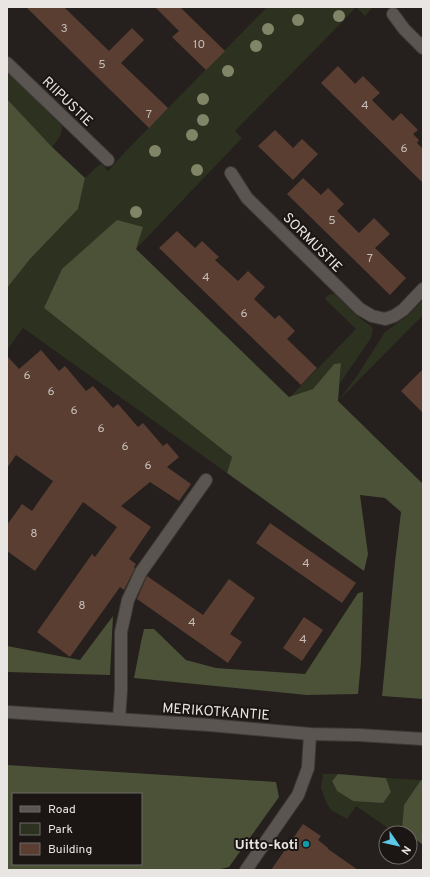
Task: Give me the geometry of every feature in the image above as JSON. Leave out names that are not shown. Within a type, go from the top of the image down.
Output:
[{"type":"street","points":[[394,14],[404,29],[423,48]]},
{"type":"street","name":"RIIPUSTIE","points":[[7,63],[108,160]]},
{"type":"street","name":"SORMUSTIE","points":[[231,173],[247,198],[360,309],[372,316],[385,319],[394,316],[403,310],[423,290]]},
{"type":"street","points":[[119,719],[121,690],[121,632],[128,600],[141,572],[206,480]]},
{"type":"street","name":"MERIKOTKANTIE","points":[[7,712],[209,725],[310,734],[423,739]]},
{"type":"street","points":[[246,870],[298,795],[308,768],[310,734]]},
{"type":"green space","points":[[267,7],[356,7],[235,131],[242,138],[136,249],[44,308],[232,457],[227,473],[23,328],[7,350],[7,288],[30,259],[78,209],[85,178],[101,164],[108,171]]},
{"type":"green space","points":[[356,7],[373,7],[365,16]]},
{"type":"green space","points":[[7,71],[62,126],[60,135],[52,147],[7,99]]},
{"type":"green space","points":[[7,99],[52,147],[85,178],[78,209],[30,259],[7,288]]},
{"type":"green space","points":[[117,220],[143,227],[136,249],[289,397],[313,389],[334,364],[341,363],[338,401],[423,484],[423,699],[382,696],[401,512],[385,498],[360,495],[368,554],[364,571],[227,473],[232,457],[44,308],[62,269]]},
{"type":"green space","points":[[334,294],[356,315],[373,328],[371,338],[340,383],[341,363],[334,364],[313,389],[289,398],[356,329],[325,299],[328,295]]},
{"type":"green space","points":[[423,300],[423,315],[338,401],[357,376],[385,332],[407,316]]},
{"type":"green space","points":[[363,592],[361,662],[358,694],[307,695],[134,678],[144,629],[154,629],[186,660],[216,668],[305,674],[358,593]]},
{"type":"green space","points":[[113,616],[110,675],[7,672],[7,646],[80,660]]},
{"type":"green space","points":[[7,765],[276,782],[279,797],[229,867],[216,870],[7,870]]},
{"type":"green space","points":[[323,774],[338,774],[332,781],[337,791],[353,801],[391,792],[386,778],[421,780],[404,805],[402,825],[383,825],[356,806],[347,819],[331,810],[326,802],[321,788]]},
{"type":"green space","points":[[338,774],[386,778],[391,792],[383,803],[353,801],[337,791],[332,781]]},
{"type":"green space","points":[[421,780],[423,780],[423,845],[418,841],[418,825],[402,825],[404,805]]},
{"type":"building","points":[[26,7],[64,7],[109,51],[132,28],[144,40],[121,63],[168,108],[149,128]]},
{"type":"building","points":[[155,7],[180,7],[225,51],[206,70],[172,37],[179,31]]},
{"type":"building","points":[[338,66],[355,84],[363,76],[380,93],[372,100],[393,121],[401,113],[418,130],[413,134],[419,140],[417,143],[423,149],[423,183],[321,83]]},
{"type":"building","points":[[275,130],[293,148],[302,139],[318,154],[293,180],[258,146]]},
{"type":"building","points":[[303,178],[321,195],[328,188],[344,204],[337,211],[359,233],[374,218],[390,234],[375,248],[406,278],[390,295],[287,194]]},
{"type":"building","points":[[177,231],[195,248],[202,241],[219,257],[215,260],[238,281],[248,271],[265,287],[254,299],[275,319],[279,315],[295,331],[287,339],[317,368],[301,385],[159,248]]},
{"type":"building","points":[[41,350],[59,371],[65,366],[86,391],[93,386],[113,408],[118,404],[138,427],[143,423],[163,446],[167,443],[179,457],[167,467],[191,484],[179,501],[150,482],[121,506],[151,527],[129,559],[136,564],[124,590],[120,587],[70,657],[37,632],[92,554],[95,557],[117,527],[83,502],[35,571],[7,551],[7,525],[22,504],[32,511],[53,481],[16,455],[7,468],[7,356],[19,369]]},
{"type":"building","points":[[423,369],[423,413],[401,391]]},
{"type":"building","points":[[270,523],[356,583],[342,603],[256,543]]},
{"type":"building","points":[[147,576],[203,615],[229,579],[255,598],[230,634],[242,642],[228,663],[137,599]]},
{"type":"building","points":[[304,617],[323,630],[302,661],[283,648]]},
{"type":"building","name":"Uitto-koti","points":[[303,824],[321,836],[318,840],[328,849],[358,870],[271,870]]},
{"type":"place","name":"Uitto-koti","points":[[306,844]]}]
